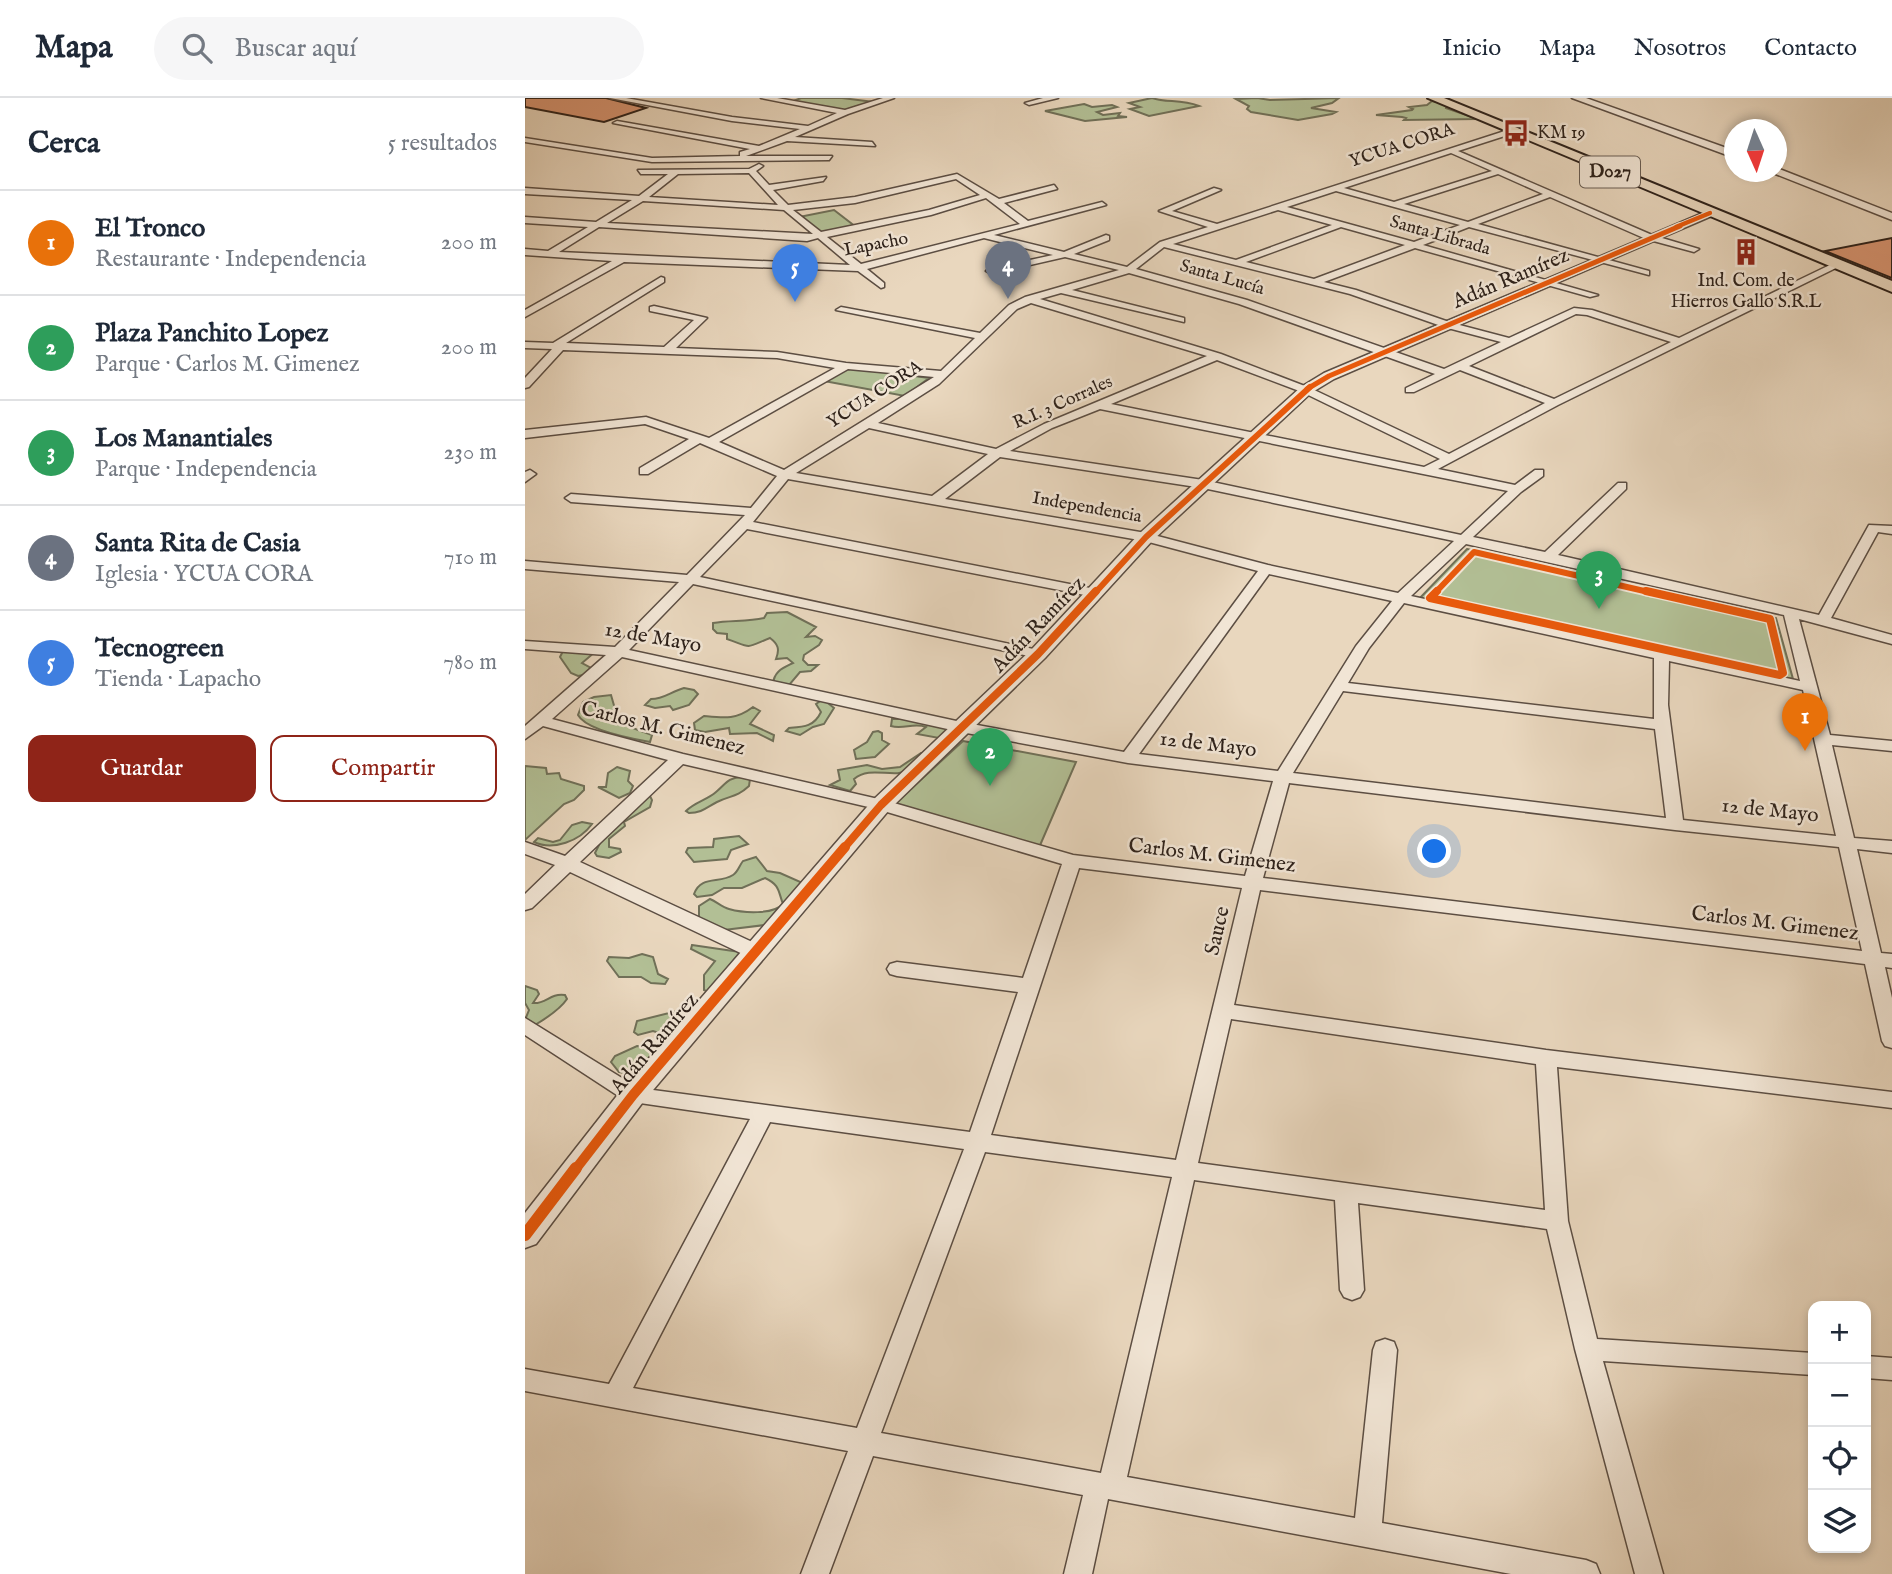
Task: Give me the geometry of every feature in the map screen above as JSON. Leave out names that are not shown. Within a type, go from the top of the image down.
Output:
[{"type":"main road","name":"D027","points":[[1434,98],[1892,287]]},
{"type":"street","points":[[614,98],[732,119],[810,128]]},
{"type":"street","points":[[765,98],[845,112]]},
{"type":"street","points":[[733,158],[845,112],[890,98]]},
{"type":"street","points":[[1029,103],[1054,98]]},
{"type":"street","points":[[1189,98],[1200,102]]},
{"type":"street","points":[[1582,99],[1724,151]]},
{"type":"street","points":[[658,106],[618,120],[617,123],[760,148]]},
{"type":"street","name":"YCUA CORA","points":[[525,734],[619,652],[744,524],[785,475],[942,374],[1013,307],[1029,299],[1065,291],[1127,270],[1163,244],[1511,131]]},
{"type":"street","points":[[787,138],[872,144]]},
{"type":"street","points":[[525,140],[646,160],[829,158]]},
{"type":"street","points":[[1450,150],[1649,237],[1694,248]]},
{"type":"street","points":[[641,172],[751,171],[773,158]]},
{"type":"street","points":[[751,171],[786,208],[881,285]]},
{"type":"street","points":[[549,254],[642,198],[677,172]]},
{"type":"street","points":[[1395,204],[1497,172]]},
{"type":"street","points":[[525,191],[786,208],[831,204],[953,176],[963,178],[1026,224]]},
{"type":"street","points":[[1787,176],[1892,217]]},
{"type":"street","points":[[767,188],[823,179]]},
{"type":"street","points":[[998,202],[1054,187]]},
{"type":"street","points":[[1335,188],[1646,273]]},
{"type":"street","points":[[1217,190],[1163,211],[1219,227]]},
{"type":"street","points":[[525,220],[793,237],[822,236],[988,195]]},
{"type":"street","points":[[1315,282],[1471,226],[1548,195]]},
{"type":"street","points":[[831,204],[866,223],[879,223]]},
{"type":"street","name":"Lapacho","points":[[525,252],[622,259],[858,268],[1101,205]]},
{"type":"street","name":"Santa Librada","points":[[1278,207],[1593,295]]},
{"type":"street","name":"Adán Ramírez","points":[[525,1235],[633,1095],[881,805],[1038,654],[1146,537],[1306,390],[1329,376],[1382,352],[1710,213]]},
{"type":"street","points":[[1238,262],[1340,225]]},
{"type":"street","name":"Santa Lucía","points":[[985,236],[1127,270],[1264,308],[1444,373]]},
{"type":"street","points":[[992,271],[1063,255],[1106,238]]},
{"type":"street","points":[[1163,244],[1353,292],[1448,325],[1512,342]]},
{"type":"street","points":[[525,314],[622,259]]},
{"type":"street","points":[[1427,470],[1446,457],[1554,402],[1837,265]]},
{"type":"street","points":[[525,385],[558,347],[661,279]]},
{"type":"street","points":[[1065,291],[1180,320]]},
{"type":"street","points":[[1029,299],[1216,356],[1306,390],[1446,457]]},
{"type":"street","points":[[654,309],[702,317],[666,351]]},
{"type":"street","points":[[841,310],[982,336]]},
{"type":"street","points":[[1410,390],[1574,311],[1582,311],[1678,341]]},
{"type":"street","points":[[525,345],[776,355],[846,366],[942,374]]},
{"type":"street","name":"R.I. 3 Corrales","points":[[934,501],[998,453],[1048,426],[1216,356]]},
{"type":"street","points":[[644,471],[846,366]]},
{"type":"street","points":[[1460,366],[1554,402]]},
{"type":"street","points":[[1099,405],[1517,489]]},
{"type":"street","name":"Independencia","points":[[525,434],[637,419],[662,424],[785,475],[1146,537],[1266,569],[1809,687]]},
{"type":"street","points":[[868,424],[998,453],[1203,484],[1548,557],[1823,620],[1892,640]]},
{"type":"street","name":"Sauce","points":[[1079,1574],[1186,1170],[1252,885],[1282,778],[1363,646],[1401,598],[1517,489],[1539,473]]},
{"type":"street","points":[[1548,557],[1622,486]]},
{"type":"street","points":[[571,498],[754,512]]},
{"type":"street","points":[[744,524],[1095,593]]},
{"type":"street","points":[[1823,620],[1874,528],[1892,530]]},
{"type":"street","points":[[525,565],[691,579],[1038,654]]},
{"type":"street","points":[[1128,758],[1266,569]]},
{"type":"street","points":[[1791,614],[1823,739],[1892,1041]]},
{"type":"street","name":"12 de Mayo","points":[[525,645],[619,652],[961,727],[1128,758],[1675,825],[1892,847]]},
{"type":"street","points":[[1663,657],[1660,705],[1675,825]]},
{"type":"street","points":[[1338,686],[1663,725]]},
{"type":"street","name":"Carlos M. Gimenez","points":[[541,721],[680,758],[881,805],[1072,861],[1892,961]]},
{"type":"street","points":[[1823,739],[1892,746]]},
{"type":"street","points":[[525,904],[680,758]]},
{"type":"street","points":[[525,848],[567,863],[756,952]]},
{"type":"street","points":[[815,1574],[977,1143],[1072,861]]},
{"type":"street","points":[[897,970],[1028,986]]},
{"type":"street","points":[[1223,1011],[1546,1058],[1892,1100]]},
{"type":"street","points":[[525,1026],[633,1095],[1557,1221]]},
{"type":"street","points":[[1546,1058],[1557,1221],[1587,1349],[1649,1574]]},
{"type":"street","points":[[615,1397],[763,1114]]},
{"type":"street","points":[[1346,1194],[1352,1290]]},
{"type":"street","points":[[1587,1349],[1808,1364]]},
{"type":"street","points":[[1367,1536],[1385,1350]]},
{"type":"street","points":[[1871,1367],[1892,1369]]},
{"type":"street","points":[[525,1380],[865,1440],[1367,1536],[1586,1574]]},
{"type":"green space","points":[[801,98],[842,98],[874,102],[842,111],[791,102]]},
{"type":"green space","points":[[1152,98],[1199,106],[1149,116],[1130,109],[1140,107],[1129,103]]},
{"type":"green space","points":[[1339,98],[1332,103],[1311,108],[1336,112],[1298,120],[1251,112],[1247,109],[1249,106],[1236,99]]},
{"type":"green space","points":[[1432,101],[1447,104],[1446,108],[1478,119],[1404,120],[1406,118],[1376,115],[1412,110],[1409,107],[1427,105]]},
{"type":"green space","points":[[1084,104],[1092,107],[1112,105],[1117,107],[1097,112],[1103,115],[1120,113],[1118,116],[1127,117],[1085,121],[1045,111]]},
{"type":"green space","points":[[834,210],[856,227],[824,234],[799,217]]},
{"type":"green space","points":[[848,367],[929,378],[905,396],[824,381]]},
{"type":"green space","points":[[1467,549],[1776,618],[1793,679],[1419,599]]},
{"type":"green space","points":[[787,612],[816,627],[806,637],[815,636],[822,640],[804,655],[803,660],[808,665],[818,665],[811,671],[800,672],[790,684],[780,688],[773,684],[775,676],[793,663],[787,658],[776,659],[778,650],[773,640],[770,638],[745,646],[727,639],[727,634],[717,633],[713,629],[713,623],[758,619],[764,618],[767,613]]},
{"type":"green space","points":[[563,651],[595,652],[582,663],[591,668],[588,674],[578,676],[571,673],[560,657]]},
{"type":"green space","points":[[684,688],[694,690],[698,694],[689,705],[673,710],[670,706],[655,708],[645,705],[651,699]]},
{"type":"green space","points":[[611,695],[619,723],[652,735],[650,742],[600,729],[578,715],[583,702],[594,697]]},
{"type":"green space","points":[[823,699],[834,708],[824,724],[800,735],[786,731],[815,721],[821,712],[816,704]]},
{"type":"green space","points":[[753,707],[760,711],[750,724],[774,735],[773,741],[757,733],[730,734],[729,728],[705,732],[695,730],[694,723],[704,716],[735,716]]},
{"type":"green space","points":[[892,719],[909,719],[947,728],[949,731],[939,738],[917,734],[926,727],[891,726]]},
{"type":"green space","points":[[873,732],[882,733],[882,740],[889,744],[875,757],[856,759],[854,750],[867,742]]},
{"type":"green space","points":[[963,741],[1076,762],[1038,850],[888,810]]},
{"type":"green space","points":[[921,753],[927,754],[910,770],[861,775],[854,779],[856,784],[850,791],[830,785],[840,780],[838,770],[867,765],[882,769],[900,767]]},
{"type":"green space","points":[[525,766],[546,768],[547,774],[559,773],[561,779],[584,786],[584,790],[574,800],[564,804],[525,840]]},
{"type":"green space","points":[[617,767],[630,771],[628,781],[633,786],[630,793],[619,798],[598,787],[606,787],[608,773]]},
{"type":"green space","points":[[741,777],[750,779],[749,786],[740,793],[701,811],[686,811],[730,780]]},
{"type":"green space","points":[[643,796],[650,796],[650,807],[624,822],[625,826],[609,839],[609,847],[620,849],[621,852],[609,858],[597,856],[595,853],[601,841]]},
{"type":"green space","points":[[582,822],[592,824],[581,835],[566,843],[541,845],[534,842],[538,838],[553,842],[560,840],[572,825]]},
{"type":"green space","points":[[739,836],[748,844],[731,850],[727,859],[694,862],[686,852],[688,848],[713,847],[714,839]]},
{"type":"green space","points":[[756,857],[767,871],[780,873],[805,884],[765,925],[724,930],[699,920],[699,906],[710,899],[729,909],[750,912],[772,910],[783,904],[776,886],[765,878],[742,888],[724,888],[712,895],[697,897],[694,894],[701,884],[728,878],[743,861]]},
{"type":"green space","points":[[692,945],[740,952],[709,992],[704,990],[704,975],[715,961],[691,949]]},
{"type":"green space","points":[[642,954],[653,957],[658,974],[668,979],[665,984],[651,983],[641,977],[619,977],[607,961],[609,957],[629,958]]},
{"type":"green space","points":[[525,986],[537,990],[539,994],[533,1003],[560,995],[565,995],[567,999],[557,1010],[535,1025],[525,1020],[529,1010],[525,1003]]},
{"type":"green space","points":[[685,1009],[691,1011],[672,1037],[653,1031],[638,1035],[634,1032],[637,1021]]},
{"type":"green space","points":[[637,1046],[652,1048],[655,1052],[641,1070],[632,1073],[619,1072],[611,1062],[615,1056]]},
{"type":"building","points":[[525,98],[606,98],[646,108],[604,122],[525,107]]},
{"type":"building","points":[[1892,238],[1892,278],[1825,251]]},
{"type":"cycle path","points":[[525,1235],[633,1095],[881,805],[1038,654],[1146,537],[1306,390],[1329,376],[1710,213]]},
{"type":"cycle path","points":[[1474,552],[1770,619],[1783,673],[1780,675],[1430,598],[1474,552]]},
{"type":"place","name":"KM 19","points":[[1516,133]]},
{"type":"place","name":"Ind. Com. de Hierros Gallo S.R.L","points":[[1746,252]]},
{"type":"place","name":"Santa Rita de Casia","points":[[1008,299]]},
{"type":"place","name":"Tecnogreen","points":[[795,302]]},
{"type":"place","name":"Los Manantiales","points":[[1599,609]]},
{"type":"place","name":"El Tronco","points":[[1805,751]]},
{"type":"place","name":"Plaza Panchito Lopez","points":[[990,786]]}]
